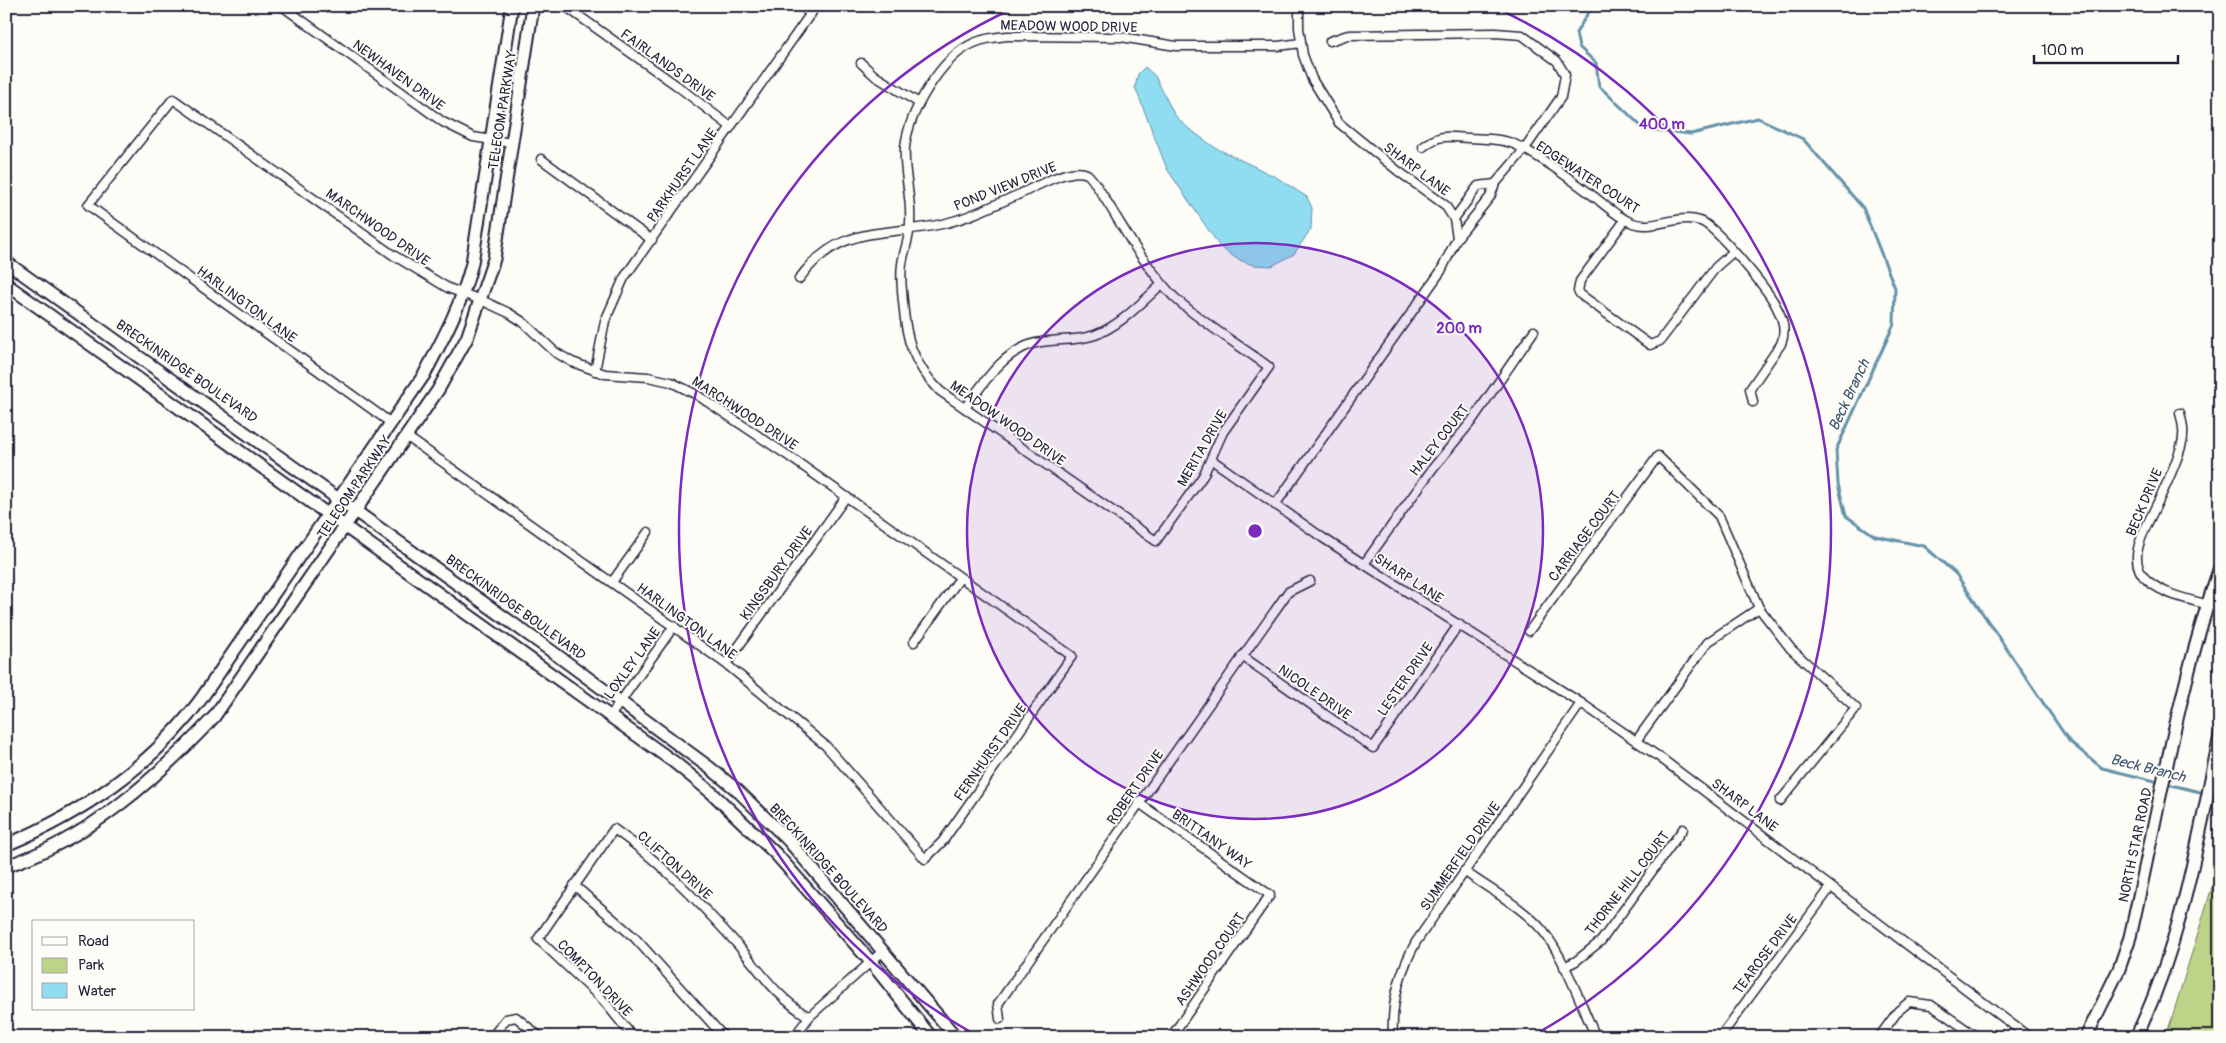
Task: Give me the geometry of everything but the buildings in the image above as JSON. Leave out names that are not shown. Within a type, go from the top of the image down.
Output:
[{"type":"street","name":"NEWHAVEN DRIVE","points":[[282,6],[443,122],[473,137],[512,143]]},
{"type":"street","name":"TELECOM PARKWAY","points":[[6,845],[48,826],[112,787],[178,728],[201,699],[424,375],[451,325],[472,263],[512,6]]},
{"type":"street","name":"TELECOM PARKWAY","points":[[6,866],[61,843],[103,817],[144,786],[214,716],[438,390],[467,338],[481,300],[497,241],[533,6]]},
{"type":"street","name":"FAIRLANDS DRIVE","points":[[564,6],[590,22],[731,127]]},
{"type":"street","points":[[801,6],[811,14]]},
{"type":"street","name":"PARKHURST LANE","points":[[595,371],[598,346],[612,302],[624,278],[816,6]]},
{"type":"street","name":"SHARP LANE","points":[[1299,6],[1301,42],[1312,79],[1339,123],[1398,171],[1445,205],[1454,219]]},
{"type":"street","points":[[1275,505],[1441,271],[1457,238],[1490,197],[1496,184],[1524,150],[1562,97],[1564,88],[1565,75],[1557,61],[1522,35],[1495,33],[1348,35],[1330,41]]},
{"type":"street","name":"MEADOW WOOD DRIVE","points":[[1156,541],[965,408],[930,381],[912,350],[906,330],[901,275],[910,228],[911,210],[905,148],[908,128],[918,103],[949,60],[969,46],[990,38],[1008,36],[1121,37],[1176,46],[1278,46],[1301,42]]},
{"type":"street","points":[[861,63],[876,76],[918,103]]},
{"type":"street","name":"MARCHWOOD DRIVE","points":[[88,205],[173,99],[393,255],[432,280],[516,317],[555,352],[572,362],[605,374],[648,377],[671,382],[687,389],[726,413],[1072,656]]},
{"type":"street","name":"EDGEWATER COURT","points":[[1423,146],[1436,137],[1494,140],[1512,143],[1578,185],[1626,220],[1646,225],[1681,218],[1701,221],[1714,229],[1776,306],[1784,331],[1781,344],[1750,389],[1752,402]]},
{"type":"street","points":[[541,159],[652,240]]},
{"type":"street","name":"POND VIEW DRIVE","points":[[799,279],[817,258],[832,247],[849,239],[866,234],[941,224],[971,215],[1055,178],[1078,171],[1092,178],[1129,240],[1162,284]]},
{"type":"street","points":[[1457,238],[1454,219],[1478,186],[1496,184]]},
{"type":"street","name":"HARLINGTON LANE","points":[[88,205],[391,423]]},
{"type":"street","points":[[1626,220],[1580,281],[1578,290],[1581,295],[1646,343],[1654,345],[1660,341],[1716,267],[1733,252]]},
{"type":"street","name":"BRECKINRIDGE BOULEVARD","points":[[6,262],[340,499],[680,744],[737,790],[788,840],[956,1037]]},
{"type":"street","points":[[6,284],[674,762],[719,800],[776,854],[870,962],[931,1037]]},
{"type":"street","points":[[965,408],[991,372],[1013,354],[1039,342],[1094,335],[1124,318],[1162,284]]},
{"type":"street","name":"MERITA DRIVE","points":[[1156,541],[1203,476],[1224,432],[1269,367],[1175,298],[1162,284]]},
{"type":"street","name":"HALEY COURT","points":[[1364,564],[1432,468],[1471,422],[1534,331]]},
{"type":"street","points":[[131,373],[142,358]]},
{"type":"street","name":"BECK DRIVE","points":[[2180,414],[2184,432],[2181,448],[2155,509],[2142,533],[2137,563],[2140,574],[2167,592],[2220,608]]},
{"type":"street","name":"HARLINGTON LANE","points":[[406,436],[726,664],[826,746],[925,859]]},
{"type":"street","name":"CARRIAGE COURT","points":[[1529,631],[1658,456],[1720,516],[1759,608]]},
{"type":"street","name":"SHARP LANE","points":[[1212,460],[1275,505],[1364,564],[1582,703],[1636,741],[2030,1037]]},
{"type":"street","name":"KINGSBURY DRIVE","points":[[726,664],[846,497]]},
{"type":"street","points":[[612,582],[648,532]]},
{"type":"street","name":"NORTH STAR ROAD","points":[[2086,1037],[2119,969],[2130,937],[2179,710],[2207,604],[2220,567]]},
{"type":"street","points":[[914,642],[960,578]]},
{"type":"street","name":"ROBERT DRIVE","points":[[1000,1019],[998,1004],[1242,656],[1288,592],[1310,581]]},
{"type":"street","points":[[1636,741],[1708,642],[1759,608],[1791,649],[1856,708],[1780,801]]},
{"type":"street","name":"LESTER DRIVE","points":[[1373,748],[1459,624]]},
{"type":"street","name":"LOXLEY LANE","points":[[610,715],[674,626]]},
{"type":"street","name":"FERNHURST DRIVE","points":[[925,859],[943,841],[1072,656]]},
{"type":"street","name":"NICOLE DRIVE","points":[[1242,656],[1373,748]]},
{"type":"street","name":"SUMMERFIELD DRIVE","points":[[1393,1037],[1395,999],[1409,955],[1416,942],[1582,703]]},
{"type":"street","points":[[178,728],[192,740]]},
{"type":"street","points":[[2136,1037],[2160,982],[2188,884],[2220,736]]},
{"type":"street","name":"BRITTANY WAY","points":[[1139,803],[1270,895]]},
{"type":"street","name":"CLIFTON DRIVE","points":[[538,939],[614,829],[650,856],[682,884],[740,947],[777,993],[790,1005],[808,1017]]},
{"type":"street","name":"THORNE HILL COURT","points":[[1564,967],[1576,961],[1601,940],[1683,829]]},
{"type":"street","points":[[1464,871],[1530,918],[1543,931],[1554,947],[1596,1037]]},
{"type":"street","points":[[574,885],[635,938],[724,1037]]},
{"type":"street","name":"TEAROSE DRIVE","points":[[1720,1037],[1831,887]]},
{"type":"street","name":"ASHWOOD COURT","points":[[1171,1037],[1270,895]]},
{"type":"street","name":"COMPTON DRIVE","points":[[538,939],[603,1000],[633,1037]]},
{"type":"street","points":[[794,1037],[808,1017],[883,951]]},
{"type":"street","points":[[1879,1037],[1898,1011],[1909,1002],[1931,1005],[1977,1037]]},
{"type":"street","points":[[492,1037],[506,1019],[516,1017],[540,1037]]},
{"type":"green space","points":[[2220,861],[2220,1037],[2166,1037]]},
{"type":"water","points":[[1145,67],[1155,76],[1174,114],[1188,128],[1214,147],[1276,177],[1307,197],[1312,208],[1311,229],[1294,254],[1272,266],[1253,265],[1237,259],[1220,247],[1167,169],[1135,87],[1138,74]]},
{"type":"waterway","name":"Beck Branch","points":[[1592,6],[1576,33],[1579,47],[1596,63],[1599,86],[1644,129],[1691,134],[1758,118],[1803,139],[1863,208],[1895,288],[1894,324],[1836,450],[1838,484],[1846,516],[1875,536],[1924,546],[1956,574],[2069,741],[2102,768],[2204,793]]},
{"type":"waterway","name":"Beck Branch","points":[[2210,795],[2220,797]]}]
